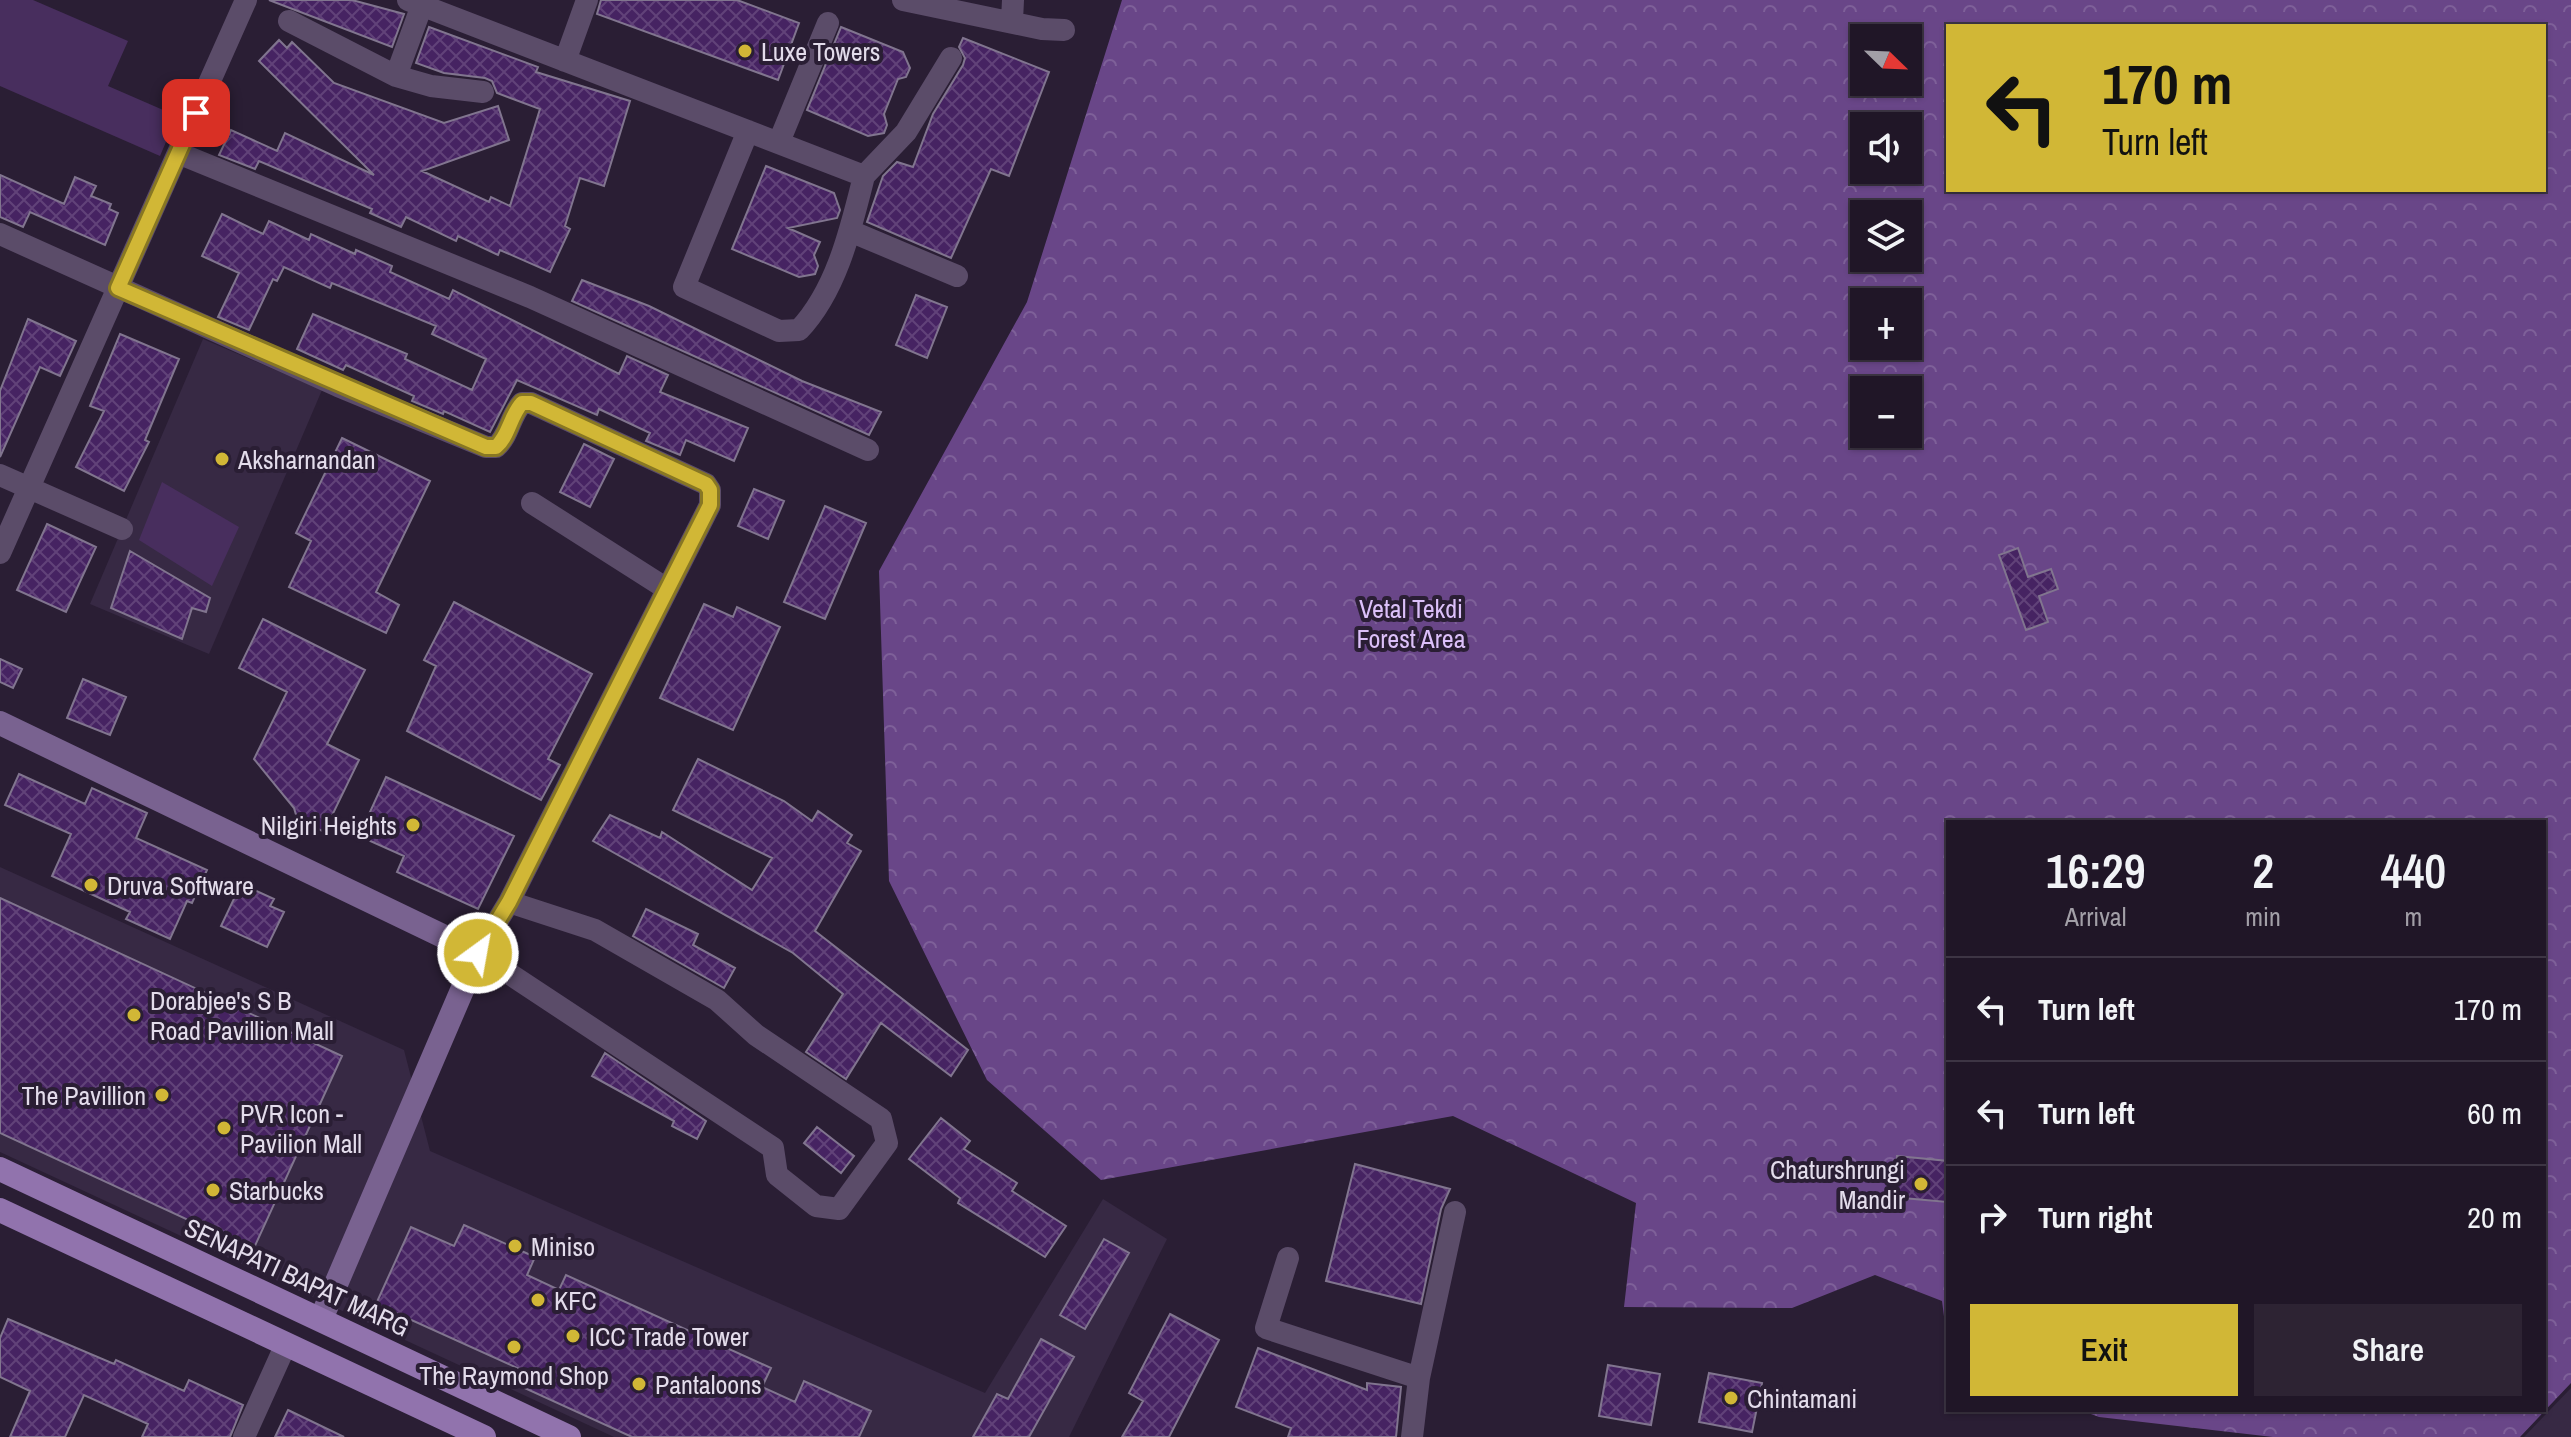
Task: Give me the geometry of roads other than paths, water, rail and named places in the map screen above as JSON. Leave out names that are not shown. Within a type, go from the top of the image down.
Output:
[{"type":"main road","name":"SENAPATI BAPAT MARG","points":[[0,1169],[569,1437]]},
{"type":"main road","points":[[0,1210],[484,1437]]},
{"type":"street","points":[[0,553],[246,0]]},
{"type":"street","points":[[565,61],[587,0]]},
{"type":"street","points":[[903,0],[1012,11],[1064,30]]},
{"type":"street","points":[[396,76],[415,3],[864,176]]},
{"type":"street","points":[[289,21],[396,76],[431,86],[483,92]]},
{"type":"street","points":[[779,142],[828,23]]},
{"type":"street","points":[[748,131],[684,287],[779,331],[799,330],[816,313],[850,231],[864,176],[906,132],[951,58]]},
{"type":"street","points":[[178,153],[530,297],[868,450]]},
{"type":"street","points":[[850,231],[957,276]]},
{"type":"street","points":[[0,234],[486,447],[496,447],[502,442],[516,410],[522,403],[531,403],[706,484],[710,490],[710,505],[509,902],[478,953],[321,1319]]},
{"type":"street","points":[[0,475],[122,529]]},
{"type":"street","points":[[532,503],[667,589]]},
{"type":"street","points":[[0,723],[478,953],[773,1148],[777,1175],[816,1206],[839,1209],[887,1143],[881,1119],[756,1035],[717,1000],[595,930],[509,902]]},
{"type":"street","points":[[1412,1437],[1419,1378],[1455,1212]]},
{"type":"street","points":[[1288,1258],[1266,1328],[1419,1378]]},
{"type":"street","points":[[244,1437],[286,1344]]},
{"type":"place","name":"Luxe Towers","points":[[745,51]]},
{"type":"place","name":"Aksharnandan","points":[[222,459]]},
{"type":"place","name":"Nilgiri Heights","points":[[413,825]]},
{"type":"place","name":"Druva Software","points":[[91,885]]},
{"type":"place","name":"Dorabjee's S B Road Pavillion Mall","points":[[134,1015]]},
{"type":"place","name":"The Pavillion","points":[[162,1095]]},
{"type":"place","name":"PVR Icon - Pavilion Mall","points":[[224,1128]]},
{"type":"place","name":"Chaturshrungi Mandir","points":[[1921,1184]]},
{"type":"place","name":"Starbucks","points":[[213,1190]]},
{"type":"place","name":"Miniso","points":[[515,1246]]},
{"type":"place","name":"KFC","points":[[538,1300]]},
{"type":"place","name":"ICC Trade Tower","points":[[573,1336]]},
{"type":"place","name":"The Raymond Shop","points":[[514,1347]]},
{"type":"place","name":"Pantaloons","points":[[639,1384]]},
{"type":"place","name":"Chintamani","points":[[1731,1398]]},
{"type":"park label","name":"Vetal Tekdi Forest Area","points":[[1411,623]]}]
